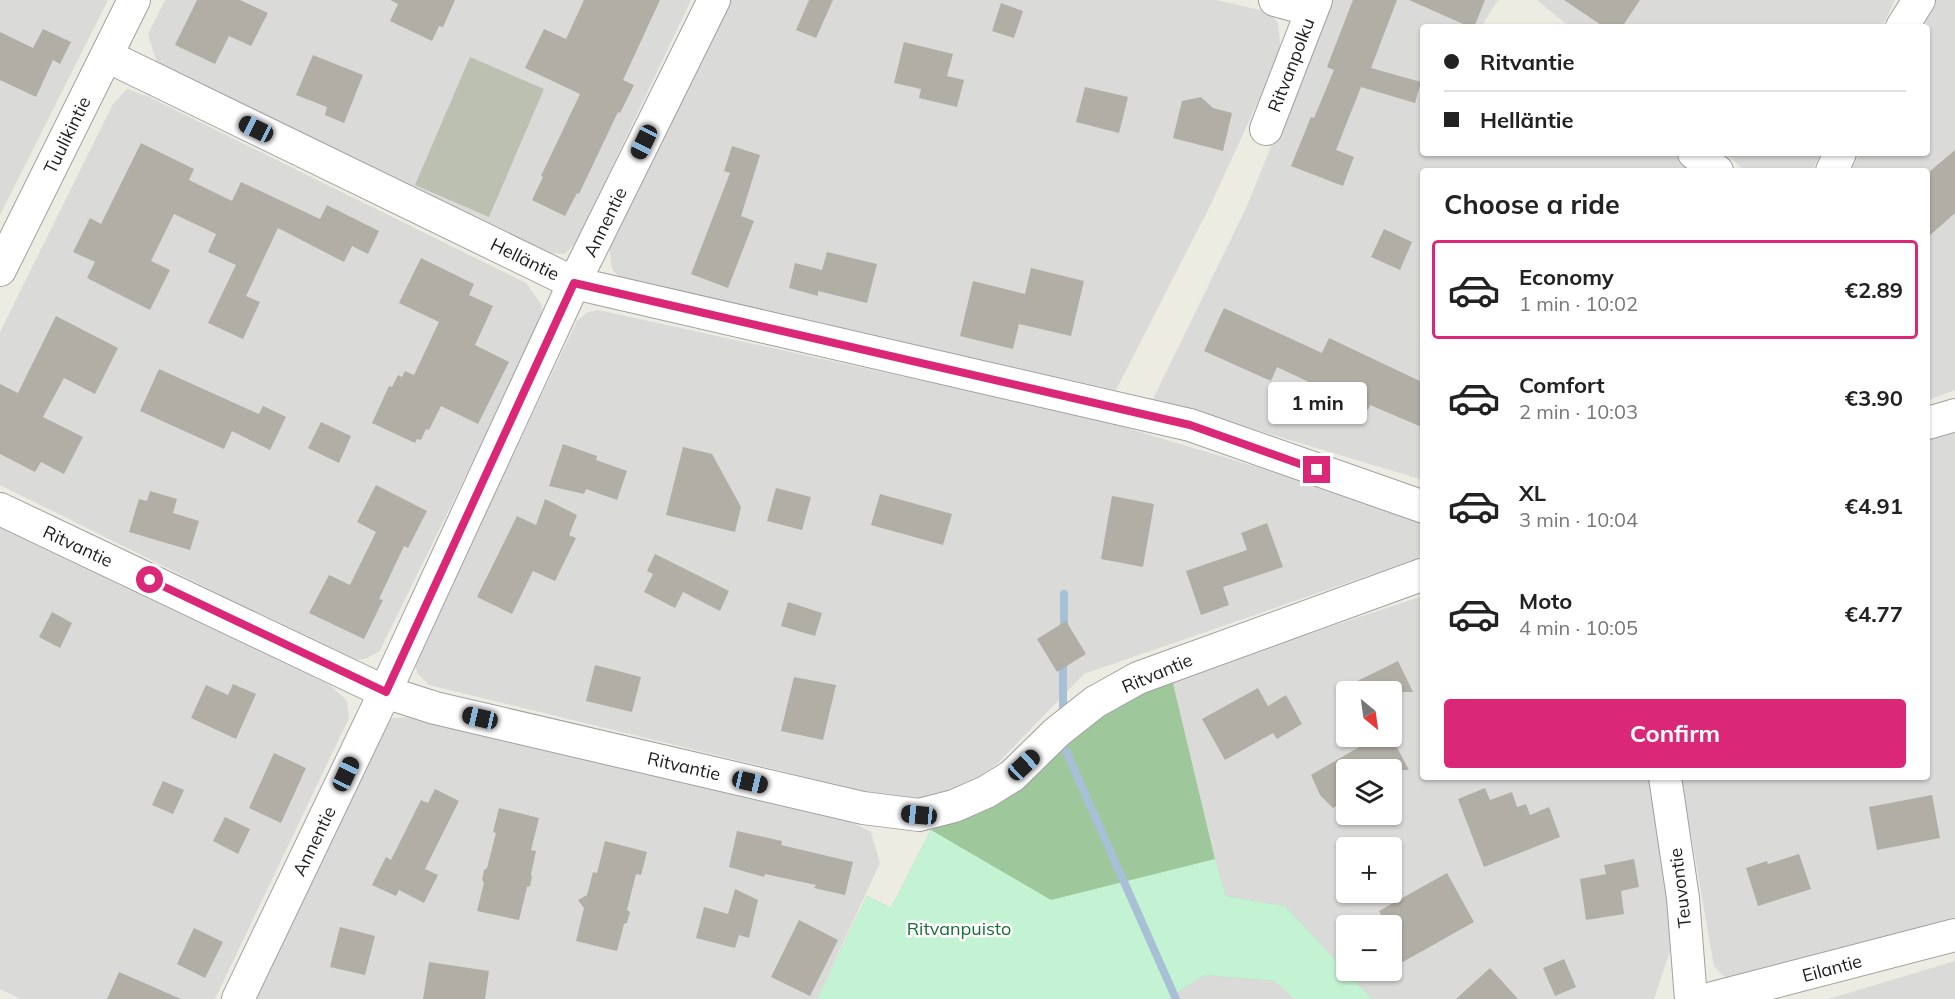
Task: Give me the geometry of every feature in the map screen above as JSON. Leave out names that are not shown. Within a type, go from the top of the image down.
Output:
[{"type":"street","name":"Tuulikintie","points":[[0,270],[134,0]]},
{"type":"street","name":"Annentie","points":[[238,999],[386,692],[574,283],[714,0]]},
{"type":"street","points":[[1275,0],[1314,5]]},
{"type":"street","points":[[1904,24],[1919,0]]},
{"type":"street","name":"Ritvanpolku","points":[[1266,129],[1314,5]]},
{"type":"street","name":"Helläntie","points":[[106,56],[574,283],[1190,425],[1420,506]]},
{"type":"street","points":[[1698,156],[1713,168]]},
{"type":"street","points":[[1930,422],[1955,415]]},
{"type":"street","name":"Ritvantie","points":[[0,509],[386,692],[435,708],[863,808],[919,815],[954,806],[986,792],[1012,776],[1057,732],[1095,702],[1138,678],[1420,575]]},
{"type":"street","name":"Teuvontie","points":[[1665,780],[1683,898],[1691,999]]},
{"type":"street","name":"Eilantie","points":[[1709,999],[1955,935]]},
{"type":"shaded area","points":[[0,0],[108,0],[0,215]]},
{"type":"shaded area","points":[[165,0],[691,0],[577,241],[565,254],[551,253],[158,67],[148,34]]},
{"type":"shaded area","points":[[728,0],[1217,0],[1268,12],[1278,23],[1281,51],[1211,204],[1116,390],[623,282],[612,269],[609,248]]},
{"type":"shaded area","points":[[1330,0],[1498,0],[1483,24],[1420,24],[1420,156],[1685,156],[1701,168],[1420,168],[1420,479],[1153,399],[1247,206]]},
{"type":"shaded area","points":[[1537,0],[1895,0],[1883,24],[1566,24]]},
{"type":"shaded area","points":[[1936,0],[1955,0],[1955,390],[1930,399],[1930,168],[1852,168],[1858,156],[1930,156],[1930,24],[1924,24]]},
{"type":"shaded area","points":[[470,57],[544,89],[489,217],[415,185]]},
{"type":"shaded area","points":[[127,89],[147,96],[526,283],[542,305],[541,323],[379,652],[365,659],[353,660],[0,485],[0,332],[113,104]]},
{"type":"shaded area","points":[[1728,156],[1820,156],[1814,168],[1742,168]]},
{"type":"shaded area","points":[[598,310],[1093,418],[1417,515],[1420,517],[1420,555],[1416,559],[1084,674],[998,763],[964,787],[908,802],[429,685],[417,673],[415,660],[577,321],[586,313]]},
{"type":"shaded area","points":[[1955,426],[1955,917],[1737,982],[1722,975],[1714,966],[1682,780],[1930,780],[1930,435]]},
{"type":"shaded area","points":[[0,522],[330,685],[347,701],[349,718],[215,999],[21,999],[0,989]]},
{"type":"shaded area","points":[[1420,597],[1420,780],[1649,780],[1675,936],[1654,999],[1372,999],[1355,981],[1402,981],[1402,915],[1336,915],[1336,961],[1285,906],[1226,896],[1172,679]]},
{"type":"shaded area","points":[[417,717],[853,823],[871,832],[880,863],[817,999],[252,999],[384,728],[392,718]]},
{"type":"shaded area","points":[[1955,961],[1955,999],[1828,999]]},
{"type":"shaded area","points":[[1204,975],[1275,981],[1295,999],[1168,999]]},
{"type":"green space","name":"Ritvanpuisto","points":[[1172,679],[1226,896],[1285,906],[1336,961],[1336,981],[1355,981],[1372,999],[1275,981],[1204,975],[1168,999],[817,999],[867,896],[891,908],[931,830],[1013,793],[1086,729],[1115,708]]},
{"type":"green space","name":"Ritvanpuisto","points":[[931,830],[1051,900],[1215,859],[1226,896],[1285,906],[1336,961],[1336,981],[1355,981],[1372,999],[1295,999],[1275,981],[1204,975],[1168,999],[817,999],[867,896],[891,908]]},
{"type":"building","points":[[197,0],[240,0],[268,13],[251,46],[229,36],[215,64],[175,45]]},
{"type":"building","points":[[390,0],[455,0],[443,27],[439,26],[432,41],[390,21],[398,4]]},
{"type":"building","points":[[584,0],[660,0],[623,80],[634,85],[620,113],[618,112],[579,194],[577,193],[565,216],[532,200],[580,94],[525,68],[544,29],[566,39]]},
{"type":"building","points":[[809,0],[833,0],[816,38],[796,30]]},
{"type":"building","points":[[1353,0],[1397,0],[1371,68],[1420,82],[1415,103],[1361,87],[1336,150],[1354,157],[1343,186],[1291,166],[1334,70],[1327,67]]},
{"type":"building","points":[[1409,0],[1485,0],[1475,24],[1463,24]]},
{"type":"building","points":[[1564,0],[1640,0],[1624,24],[1600,24]]},
{"type":"building","points":[[1001,3],[1023,11],[1014,38],[992,31]]},
{"type":"building","points":[[43,29],[71,42],[60,64],[53,60],[36,97],[0,80],[0,32],[33,48]]},
{"type":"building","points":[[904,42],[953,54],[947,76],[964,80],[957,107],[919,98],[921,89],[894,83]]},
{"type":"building","points":[[313,55],[363,75],[344,123],[325,115],[327,107],[296,95]]},
{"type":"building","points":[[1085,87],[1128,97],[1119,133],[1076,122]]},
{"type":"building","points":[[1201,97],[1213,108],[1232,113],[1223,151],[1173,138],[1182,101]]},
{"type":"building","points":[[141,143],[194,169],[189,180],[232,201],[241,182],[320,219],[327,205],[379,231],[368,254],[352,246],[344,262],[278,228],[246,296],[260,302],[243,339],[208,323],[236,265],[208,252],[216,234],[174,214],[151,261],[170,270],[150,310],[87,278],[95,262],[73,252],[90,218],[101,224]]},
{"type":"building","points":[[732,146],[760,155],[741,216],[754,221],[728,288],[691,274],[730,173],[724,171]]},
{"type":"building","points":[[1955,150],[1955,213],[1930,235],[1930,171]]},
{"type":"building","points":[[1384,229],[1412,242],[1400,270],[1371,257]]},
{"type":"building","points":[[827,252],[877,264],[867,303],[818,291],[818,296],[789,288],[795,263],[822,270]]},
{"type":"building","points":[[421,258],[474,284],[469,295],[493,306],[475,345],[509,362],[478,424],[441,406],[429,430],[426,429],[421,440],[417,439],[415,443],[372,423],[389,386],[392,387],[398,375],[402,377],[405,371],[414,375],[439,322],[399,303]]},
{"type":"building","points":[[1031,268],[1084,281],[1071,336],[1019,324],[1013,349],[960,336],[973,281],[1025,294]]},
{"type":"building","points":[[1224,308],[1322,353],[1329,338],[1420,381],[1420,426],[1370,405],[1368,410],[1277,367],[1271,381],[1204,351]]},
{"type":"building","points":[[56,316],[118,348],[95,394],[64,378],[43,417],[83,437],[64,474],[41,462],[35,472],[0,454],[0,384],[18,393]]},
{"type":"building","points":[[159,369],[259,414],[263,406],[286,417],[270,450],[232,431],[224,449],[140,411]]},
{"type":"building","points":[[321,422],[351,436],[339,463],[308,448]]},
{"type":"building","points":[[563,444],[597,456],[596,460],[627,471],[617,500],[586,489],[584,494],[549,486]]},
{"type":"building","points":[[683,447],[712,454],[741,507],[735,532],[666,515]]},
{"type":"building","points":[[376,485],[427,511],[408,548],[404,546],[379,599],[383,600],[364,639],[309,613],[329,575],[350,585],[376,532],[357,522]]},
{"type":"building","points":[[776,488],[811,497],[802,530],[767,521]]},
{"type":"building","points":[[150,491],[177,499],[173,513],[199,521],[190,550],[129,532],[139,499],[147,501]]},
{"type":"building","points":[[880,494],[952,514],[943,545],[871,525]]},
{"type":"building","points":[[1112,496],[1154,504],[1143,567],[1101,559]]},
{"type":"building","points":[[545,499],[577,515],[569,535],[576,538],[555,581],[533,571],[512,614],[477,597],[517,516],[536,525]]},
{"type":"building","points":[[1267,523],[1283,567],[1223,587],[1229,605],[1201,615],[1186,571],[1247,550],[1241,533]]},
{"type":"building","points":[[655,554],[729,591],[720,611],[683,592],[675,608],[644,592],[653,574],[647,571]]},
{"type":"building","points":[[788,602],[822,613],[815,636],[781,626]]},
{"type":"building","points":[[52,612],[72,623],[60,648],[39,637]]},
{"type":"building","points":[[1066,621],[1086,654],[1057,672],[1037,639]]},
{"type":"building","points":[[1398,661],[1413,692],[1402,692],[1402,681],[1357,681]]},
{"type":"building","points":[[595,665],[641,677],[632,712],[586,701]]},
{"type":"building","points":[[794,677],[836,685],[823,740],[781,731]]},
{"type":"building","points":[[233,684],[256,694],[236,739],[191,718],[206,685],[228,695]]},
{"type":"building","points":[[1258,688],[1268,706],[1286,695],[1302,724],[1277,739],[1273,733],[1225,760],[1202,719]]},
{"type":"building","points":[[1359,747],[1397,747],[1409,770],[1402,770],[1402,759],[1338,759]]},
{"type":"building","points":[[274,753],[306,768],[281,823],[249,808]]},
{"type":"building","points":[[1336,760],[1336,806],[1333,808],[1320,795],[1311,775]]},
{"type":"building","points":[[163,781],[184,790],[173,814],[152,805]]},
{"type":"building","points":[[1485,788],[1490,800],[1512,792],[1517,807],[1526,804],[1530,815],[1549,807],[1560,837],[1484,867],[1458,799]]},
{"type":"building","points":[[435,789],[459,801],[425,869],[438,875],[424,903],[399,890],[396,896],[372,885],[386,857],[391,860],[421,800],[428,803]]},
{"type":"building","points":[[1932,795],[1940,838],[1877,850],[1869,807]]},
{"type":"building","points":[[499,808],[539,818],[531,850],[536,851],[532,877],[530,886],[527,887],[519,920],[477,911],[484,883],[482,880],[484,870],[487,868],[496,833],[493,832]]},
{"type":"building","points":[[225,817],[250,829],[238,854],[213,841]]},
{"type":"building","points":[[737,831],[782,841],[781,845],[853,862],[845,895],[814,888],[816,885],[765,874],[764,877],[729,867]]},
{"type":"building","points":[[605,841],[647,852],[641,875],[636,874],[627,910],[630,912],[627,923],[624,924],[617,951],[576,941],[584,908],[578,900],[587,895],[593,872],[597,873]]},
{"type":"building","points":[[1799,854],[1811,889],[1758,906],[1746,868]]},
{"type":"building","points":[[1634,859],[1639,887],[1621,891],[1624,914],[1586,920],[1580,879],[1606,874],[1604,865]]},
{"type":"building","points":[[1447,873],[1474,922],[1402,962],[1402,915],[1381,915],[1379,911],[1393,903],[1402,903],[1402,898]]},
{"type":"building","points":[[735,889],[758,900],[749,938],[739,935],[735,948],[696,938],[704,907],[728,914]]},
{"type":"building","points":[[799,920],[838,940],[810,996],[771,977]]},
{"type":"building","points":[[340,927],[375,936],[365,975],[330,967]]},
{"type":"building","points":[[194,928],[223,942],[205,978],[177,964]]},
{"type":"building","points":[[1564,959],[1576,987],[1555,996],[1543,968]]},
{"type":"building","points":[[429,962],[489,971],[485,999],[423,999]]},
{"type":"building","points":[[1490,968],[1518,999],[1456,999]]},
{"type":"building","points":[[119,972],[181,999],[107,999]]},
{"type":"waterway","points":[[1064,594],[1064,632]]},
{"type":"waterway","points":[[1063,657],[1063,716]]},
{"type":"waterway","points":[[1066,751],[1176,999]]},
{"type":"route","points":[[150,580],[386,692],[574,283],[1190,425],[1317,470]]}]
